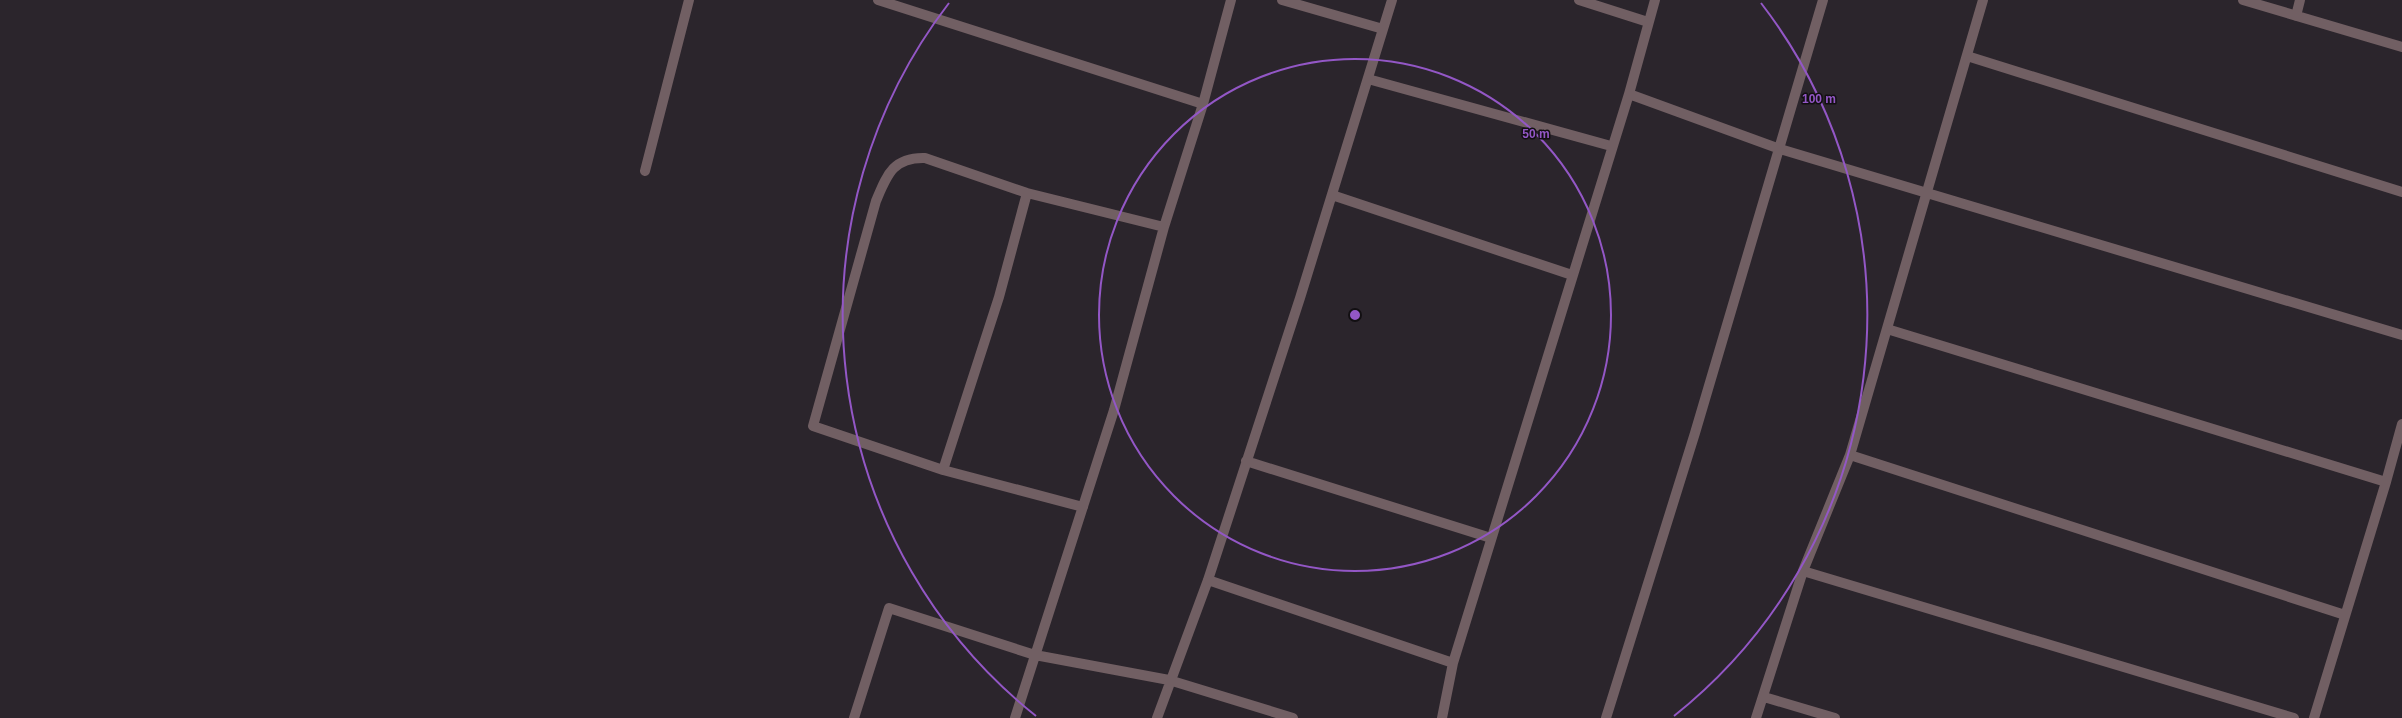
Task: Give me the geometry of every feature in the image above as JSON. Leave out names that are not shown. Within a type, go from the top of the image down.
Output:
[{"type":"street","points":[[645,171],[689,0]]},
{"type":"street","points":[[878,0],[1203,104]]},
{"type":"street","points":[[1015,718],[1114,410],[1164,227],[1203,104],[1231,0]]},
{"type":"street","points":[[1282,0],[1382,29]]},
{"type":"street","points":[[1157,718],[1169,680],[1208,580],[1332,195],[1392,0]]},
{"type":"street","points":[[1579,0],[1648,22]]},
{"type":"street","points":[[1442,718],[1453,663],[1611,146],[1629,94],[1655,0]]},
{"type":"street","points":[[1606,718],[1780,149],[1823,0]]},
{"type":"street","points":[[1756,718],[1764,697],[1803,571],[1850,455],[1928,194],[1983,0]]},
{"type":"street","points":[[2244,0],[2402,47]]},
{"type":"street","points":[[2296,16],[2300,0]]},
{"type":"street","points":[[1967,56],[2402,192]]},
{"type":"street","points":[[1368,78],[1611,146]]},
{"type":"street","points":[[1629,94],[1780,149],[2402,335]]},
{"type":"street","points":[[1083,507],[943,470],[813,426],[876,201],[886,176],[898,163],[912,158],[925,158],[1027,193],[1164,227]]},
{"type":"street","points":[[943,470],[999,297],[1027,193]]},
{"type":"street","points":[[1332,195],[1572,275]]},
{"type":"street","points":[[1887,329],[2386,482]]},
{"type":"street","points":[[2314,718],[2386,482],[2402,424]]},
{"type":"street","points":[[1850,455],[2346,615]]},
{"type":"street","points":[[1246,461],[1491,538]]},
{"type":"street","points":[[1803,571],[2294,718]]},
{"type":"street","points":[[1208,580],[1453,663]]},
{"type":"street","points":[[854,718],[889,608],[1036,655],[1169,680],[1293,718]]},
{"type":"street","points":[[1764,697],[1836,718]]}]
